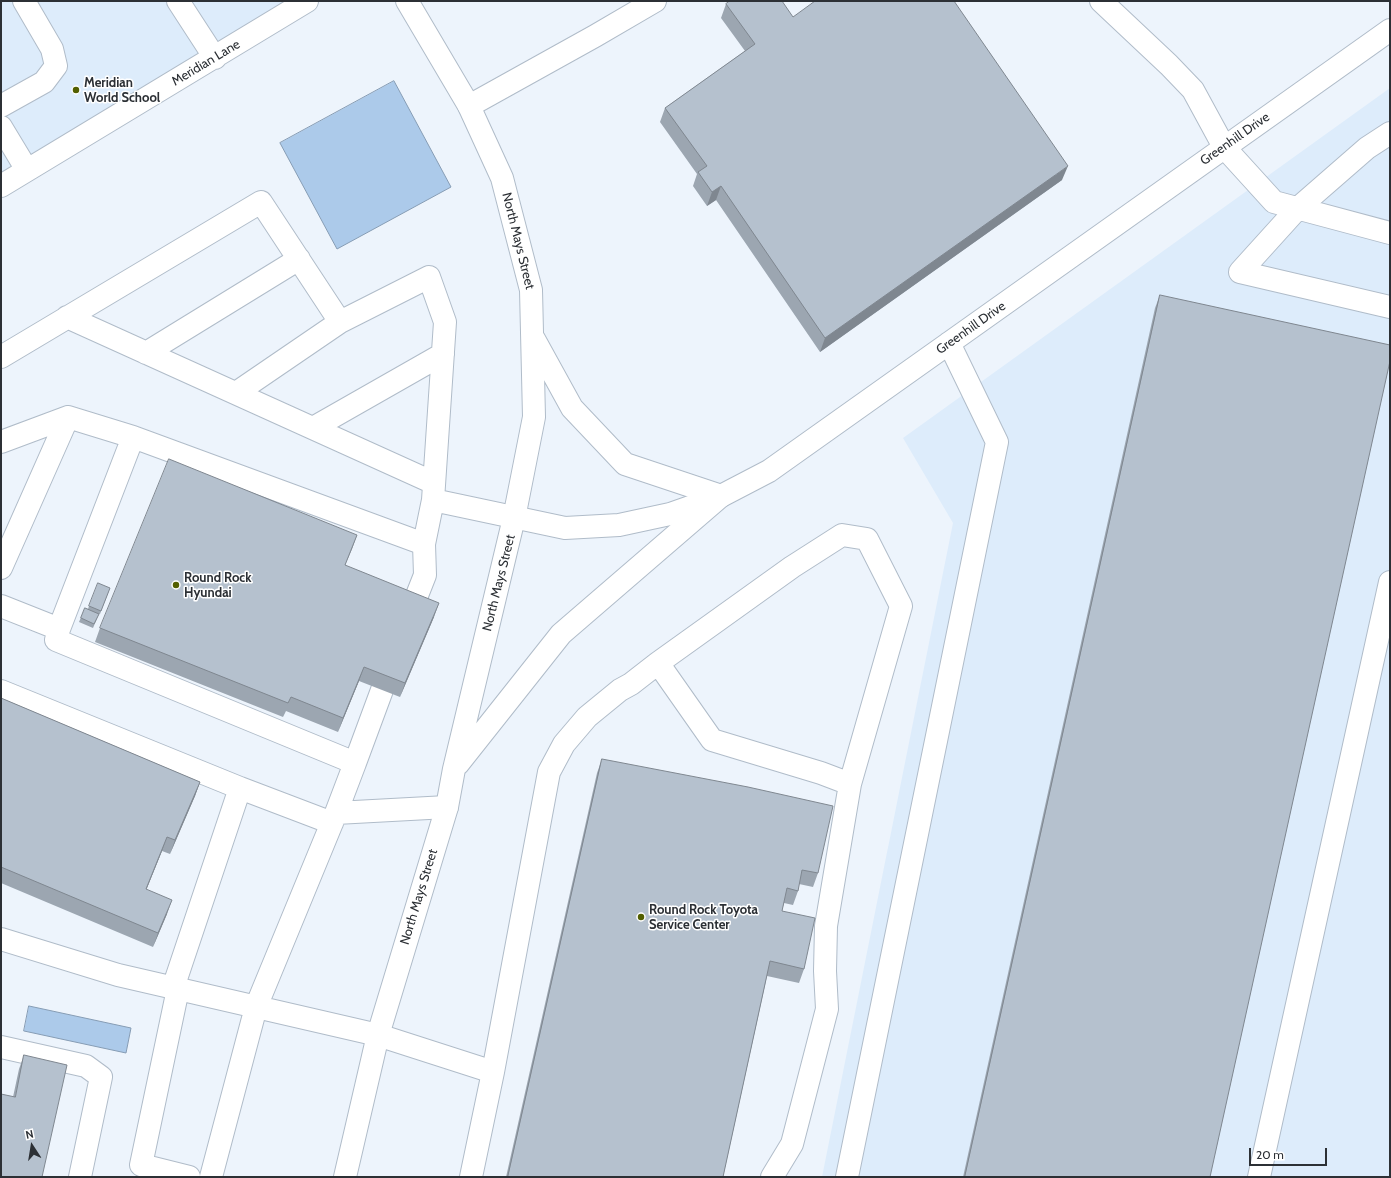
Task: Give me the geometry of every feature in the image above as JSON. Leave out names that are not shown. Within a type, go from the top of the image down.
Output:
[{"type":"main road","points":[[1,106],[44,82],[56,66],[52,49],[24,1]]},
{"type":"main road","points":[[178,1],[215,58]]},
{"type":"main road","name":"Meridian Lane","points":[[1,186],[307,1]]},
{"type":"main road","name":"North Mays Street","points":[[346,1177],[378,1035],[447,807],[454,769],[514,518],[534,417],[531,290],[502,178],[469,106],[407,1]]},
{"type":"main road","points":[[469,106],[655,1]]},
{"type":"main road","points":[[1101,1],[1193,90],[1224,147],[1274,202],[1390,233]]},
{"type":"main road","name":"Greenhill Drive","points":[[67,317],[313,428],[434,491],[514,518],[565,528],[619,525],[670,514],[721,496],[769,471],[1390,30]]},
{"type":"main road","points":[[1,127],[27,170]]},
{"type":"main road","points":[[1390,133],[1367,148],[1296,209],[1240,272],[1390,307]]},
{"type":"main road","points":[[1367,148],[1390,155]]},
{"type":"main road","points":[[1,357],[261,202],[340,322]]},
{"type":"main road","points":[[146,353],[299,259]]},
{"type":"main road","points":[[236,393],[340,322],[429,277],[444,322],[443,354],[434,491],[424,544],[425,575],[412,608]]},
{"type":"main road","points":[[533,336],[572,408],[625,464],[721,496]]},
{"type":"main road","points":[[847,1177],[997,442],[949,343]]},
{"type":"main road","points":[[313,428],[443,354]]},
{"type":"main road","points":[[1,442],[68,417],[133,437],[424,544]]},
{"type":"main road","points":[[1,568],[68,417]]},
{"type":"main road","points":[[133,437],[56,640],[355,763]]},
{"type":"main road","points":[[454,769],[561,634],[721,496]]},
{"type":"main road","points":[[472,1177],[549,772],[564,744],[587,717],[620,690],[631,684],[792,567],[842,535],[867,539],[901,606],[850,784],[826,926],[826,1009],[792,1144],[772,1177]]},
{"type":"main road","points":[[1259,1177],[1390,582]]},
{"type":"main road","points":[[1,606],[59,629]]},
{"type":"main road","points":[[658,663],[712,740],[821,773],[850,784]]},
{"type":"main road","points":[[211,1177],[256,1007],[334,818],[382,690]]},
{"type":"main road","points":[[1,691],[240,788],[334,818],[447,807]]},
{"type":"main road","points":[[189,1177],[141,1165],[175,988],[240,788]]},
{"type":"main road","points":[[1,939],[118,975],[378,1035],[493,1072]]},
{"type":"main road","points":[[1,1046],[86,1066],[101,1077],[80,1177]]},
{"type":"shaded area","name":"Meridian World School","points":[[1,1],[300,1],[1,179]]},
{"type":"shaded area","points":[[1390,88],[1390,1177],[822,1177],[953,523],[903,438]]},
{"type":"water","points":[[394,81],[451,187],[337,249],[280,143]]},
{"type":"water","points":[[29,1006],[131,1028],[126,1053],[24,1031]]},
{"type":"building","points":[[730,1],[782,1],[793,17],[815,1],[954,1],[1068,166],[825,338],[721,186],[712,192],[698,172],[707,166],[665,108],[755,44],[726,4]]},
{"type":"building","points":[[1160,295],[1390,345],[1390,361],[1210,1177],[965,1177]]},
{"type":"building","points":[[169,459],[357,535],[345,565],[439,603],[405,683],[364,667],[343,718],[291,697],[288,703],[100,628]]},
{"type":"building","points":[[98,583],[110,588],[101,611],[89,606]]},
{"type":"building","points":[[85,608],[99,614],[94,624],[81,618]]},
{"type":"building","points":[[1,698],[200,782],[175,840],[167,837],[146,889],[172,900],[158,933],[1,867]]},
{"type":"building","points":[[602,759],[748,787],[833,806],[818,873],[802,870],[798,891],[787,888],[782,911],[815,918],[804,969],[770,961],[723,1177],[508,1177]]},
{"type":"building","points":[[24,1055],[67,1065],[42,1177],[1,1177],[1,1094],[15,1097]]},
{"type":"place","name":"Meridian World School","points":[[76,90]]},
{"type":"place","name":"Round Rock Hyundai","points":[[176,585]]},
{"type":"place","name":"Round Rock Toyota Service Center","points":[[641,917]]}]
